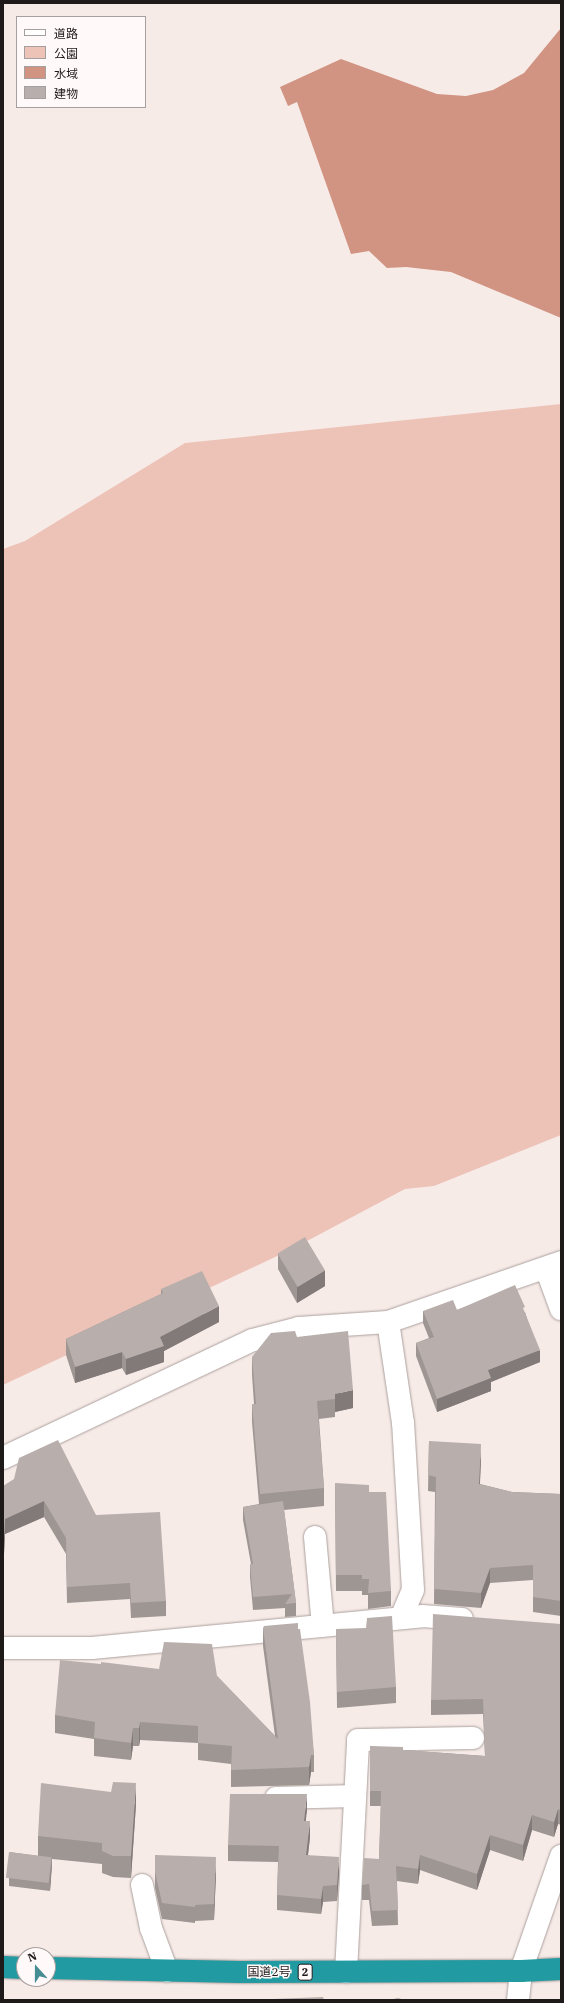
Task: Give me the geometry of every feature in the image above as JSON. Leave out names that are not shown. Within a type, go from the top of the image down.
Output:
[{"type":"highway","points":[[3,1967],[16,1968]]},
{"type":"highway","name":"国道2号","points":[[56,1968],[167,1971],[346,1972],[521,1971],[561,1968]]},
{"type":"street","points":[[3,1458],[253,1340],[299,1328],[388,1322],[553,1265],[561,1309]]},
{"type":"street","points":[[388,1322],[402,1423],[413,1590],[401,1618]]},
{"type":"street","points":[[315,1537],[323,1626]]},
{"type":"street","points":[[3,1648],[92,1648],[422,1616],[485,1621]]},
{"type":"street","points":[[346,1972],[358,1740],[474,1738]]},
{"type":"street","points":[[257,1798],[355,1796]]},
{"type":"street","points":[[518,2000],[521,1971],[561,1856]]},
{"type":"street","points":[[142,1885],[151,1928],[167,1971]]},
{"type":"green space","points":[[561,404],[561,1135],[434,1186],[405,1189],[292,1249],[3,1385],[3,549],[25,541],[185,443]]},
{"type":"water","points":[[561,28],[561,318],[451,272],[406,267],[387,268],[369,251],[351,254],[297,102],[288,106],[280,87],[341,59],[437,94],[466,96],[493,90],[524,73]]},
{"type":"building","points":[[305,1237],[325,1270],[298,1287],[278,1253]]},
{"type":"building","points":[[202,1271],[219,1306],[160,1337],[164,1346],[126,1359],[122,1352],[75,1367],[66,1339],[163,1293],[161,1289]]},
{"type":"building","points":[[515,1285],[525,1307],[523,1308],[540,1350],[488,1370],[491,1378],[437,1399],[416,1343],[434,1337],[423,1311],[453,1300],[457,1310]]},
{"type":"building","points":[[295,1331],[297,1337],[348,1331],[353,1390],[335,1394],[335,1399],[317,1401],[324,1488],[260,1494],[252,1404],[256,1404],[252,1357],[271,1333]]},
{"type":"building","points":[[58,1440],[96,1515],[160,1512],[166,1601],[131,1603],[130,1583],[67,1587],[66,1538],[44,1501],[5,1519],[3,1558],[3,1486],[14,1479],[19,1458]]},
{"type":"building","points":[[429,1441],[481,1444],[479,1484],[512,1492],[561,1494],[561,1601],[533,1597],[533,1565],[490,1568],[481,1593],[434,1589],[436,1477],[428,1475]]},
{"type":"building","points":[[335,1483],[369,1485],[369,1492],[386,1492],[391,1591],[368,1593],[369,1579],[362,1579],[362,1575],[336,1575]]},
{"type":"building","points":[[283,1501],[296,1603],[285,1604],[292,1594],[253,1597],[250,1564],[253,1564],[243,1507]]},
{"type":"building","points":[[433,1614],[561,1624],[561,1810],[558,1809],[554,1822],[532,1815],[523,1845],[490,1835],[477,1874],[420,1855],[418,1869],[396,1866],[398,1910],[372,1911],[369,1884],[362,1885],[364,1858],[379,1859],[381,1791],[370,1791],[370,1746],[403,1747],[403,1750],[485,1756],[483,1699],[431,1700]]},
{"type":"building","points":[[392,1616],[396,1687],[337,1692],[336,1629],[366,1628],[367,1618]]},
{"type":"building","points":[[298,1623],[310,1702],[314,1755],[311,1755],[309,1767],[231,1770],[232,1746],[198,1743],[198,1726],[140,1722],[139,1728],[133,1728],[131,1743],[94,1738],[95,1722],[55,1715],[60,1660],[101,1664],[101,1662],[159,1669],[164,1642],[212,1644],[217,1676],[278,1739],[263,1628],[264,1626]]},
{"type":"building","points":[[113,1782],[136,1783],[131,1856],[113,1856],[102,1851],[102,1843],[38,1836],[41,1783],[111,1792]]},
{"type":"building","points":[[230,1794],[307,1794],[304,1821],[310,1821],[306,1855],[339,1857],[337,1885],[323,1886],[321,1899],[277,1895],[279,1846],[228,1845]]},
{"type":"building","points":[[9,1852],[52,1857],[49,1883],[6,1878]]},
{"type":"building","points":[[155,1855],[216,1857],[214,1904],[195,1905],[195,1907],[162,1903],[155,1872]]},
{"type":"building","points":[[323,1997],[324,2000],[246,2000]]},
{"type":"building","points":[[398,1998],[405,2000],[389,2000]]}]
